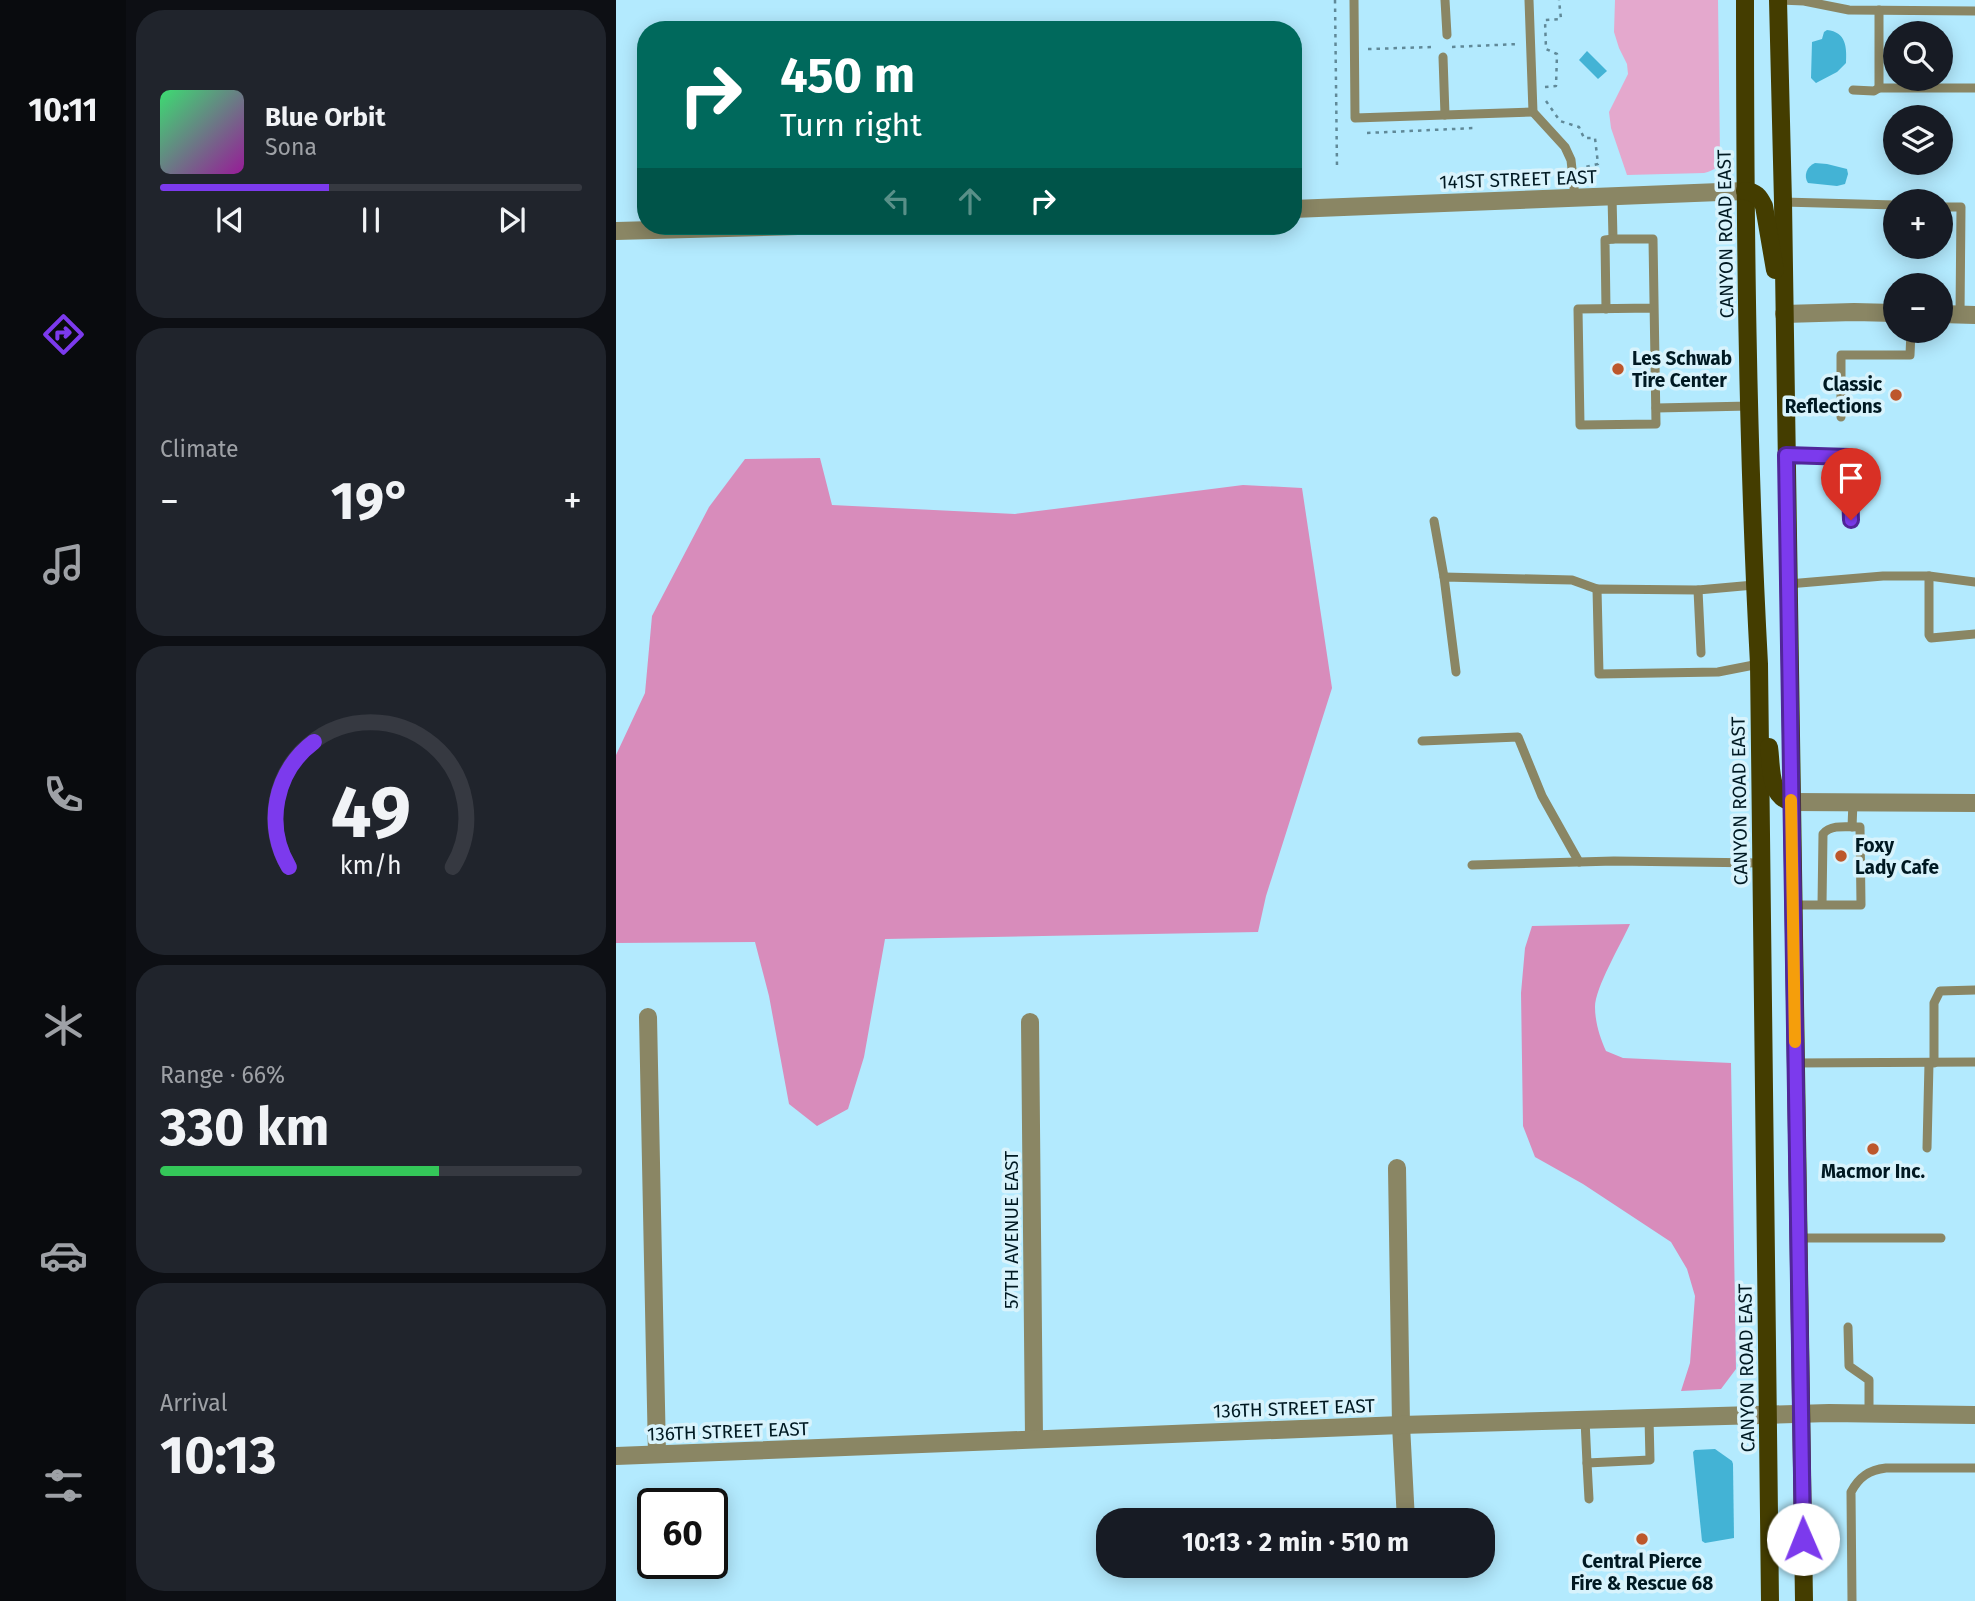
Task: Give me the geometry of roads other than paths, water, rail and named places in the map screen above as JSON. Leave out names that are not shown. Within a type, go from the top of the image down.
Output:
[{"type":"main road","name":"CANYON ROAD EAST","points":[[1745,0],[1745,191],[1754,585],[1759,664],[1770,1601]]},
{"type":"main road","points":[[1779,0],[1804,1601]]},
{"type":"main road","points":[[1745,191],[1754,192],[1764,206],[1784,314]]},
{"type":"main road","points":[[1759,664],[1774,789],[1781,797],[1791,802]]},
{"type":"street","name":"141ST STREET EAST","points":[[1302,209],[1745,191]]},
{"type":"street","points":[[616,231],[637,230]]},
{"type":"street","points":[[1784,314],[1883,313]]},
{"type":"street","points":[[1791,802],[1975,803]]},
{"type":"street","points":[[648,1017],[657,1454]]},
{"type":"street","name":"57TH AVENUE EAST","points":[[1030,1022],[1034,1438]]},
{"type":"street","points":[[1397,1168],[1401,1425],[1405,1508]]},
{"type":"street","name":"136TH STREET EAST","points":[[616,1456],[1401,1425],[1801,1414],[1975,1415]]},
{"type":"lane","points":[[1354,0],[1355,118],[1533,112]]},
{"type":"lane","points":[[1445,0],[1447,35]]},
{"type":"lane","points":[[1529,0],[1533,112],[1565,147],[1571,160],[1574,197]]},
{"type":"lane","points":[[1779,0],[1804,1],[1849,10],[1975,11]]},
{"type":"lane","points":[[1879,10],[1879,88]]},
{"type":"lane","points":[[1443,57],[1445,115]]},
{"type":"lane","points":[[1853,90],[1975,88]]},
{"type":"lane","points":[[1612,196],[1612,239]]},
{"type":"lane","points":[[1783,202],[1883,205]]},
{"type":"lane","points":[[1953,207],[1961,207],[1967,315]]},
{"type":"lane","points":[[1606,309],[1605,240],[1653,239],[1656,424],[1580,425],[1578,309],[1606,309],[1654,308]]},
{"type":"lane","points":[[1841,417],[1841,355],[1910,355],[1910,343]]},
{"type":"lane","points":[[1656,408],[1750,406]]},
{"type":"lane","points":[[1786,455],[1849,457],[1851,520]]},
{"type":"lane","points":[[1434,521],[1456,671]]},
{"type":"lane","points":[[1788,584],[1883,576],[1928,576],[1975,582]]},
{"type":"lane","points":[[1928,576],[1931,638],[1975,634]]},
{"type":"lane","points":[[1444,577],[1572,580],[1597,589],[1698,590],[1754,585]]},
{"type":"lane","points":[[1597,589],[1600,674],[1718,672],[1759,664]]},
{"type":"lane","points":[[1698,590],[1702,653]]},
{"type":"lane","points":[[1422,741],[1518,737],[1542,796],[1579,862]]},
{"type":"lane","points":[[1852,827],[1853,802]]},
{"type":"lane","points":[[1793,905],[1822,905],[1860,905],[1860,827],[1832,827],[1823,834],[1822,905]]},
{"type":"lane","points":[[1472,864],[1614,861],[1760,863]]},
{"type":"lane","points":[[1927,1147],[1934,1003],[1940,990],[1975,990]]},
{"type":"lane","points":[[1795,1063],[1975,1062]]},
{"type":"lane","points":[[1798,1238],[1941,1238]]},
{"type":"lane","points":[[1848,1326],[1849,1366],[1869,1380],[1869,1415]]},
{"type":"lane","points":[[1587,1462],[1650,1460],[1649,1418]]},
{"type":"lane","points":[[1585,1420],[1589,1499]]},
{"type":"lane","points":[[1852,1601],[1851,1492],[1861,1477],[1877,1469],[1886,1468],[1975,1468]]},
{"type":"water","points":[[1827,30],[1842,37],[1846,63],[1837,72],[1816,83],[1811,78],[1812,42],[1822,39]]},
{"type":"water","points":[[1587,51],[1607,71],[1598,79],[1579,60]]},
{"type":"water","points":[[1815,163],[1847,169],[1845,184],[1837,186],[1808,183],[1807,172]]},
{"type":"water","points":[[1715,1449],[1733,1464],[1734,1538],[1705,1543],[1702,1541],[1693,1452]]},
{"type":"place","name":"Les Schwab Tire Center","points":[[1618,369]]},
{"type":"place","name":"Classic Reflections","points":[[1896,395]]},
{"type":"place","name":"Foxy Lady Cafe","points":[[1841,856]]},
{"type":"place","name":"Macmor Inc.","points":[[1873,1149]]},
{"type":"place","name":"Central Pierce Fire & Rescue 68","points":[[1642,1539]]}]
